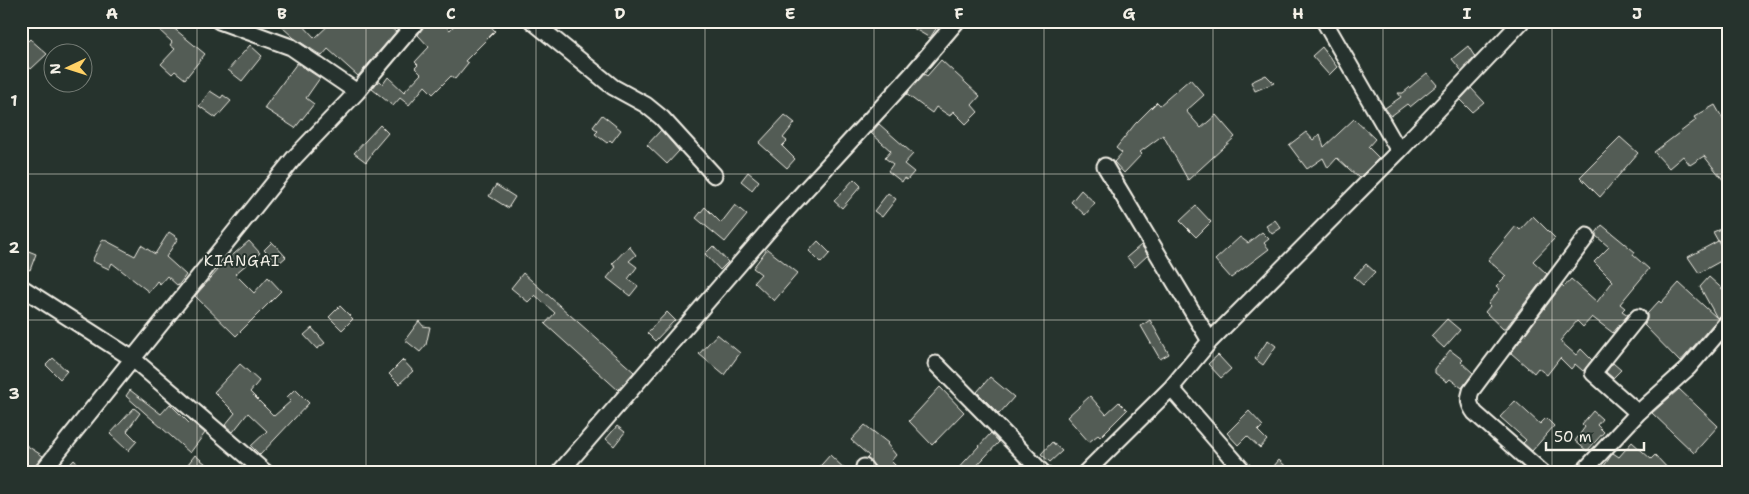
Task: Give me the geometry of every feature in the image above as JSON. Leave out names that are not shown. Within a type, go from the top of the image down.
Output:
[{"type":"street","points":[[219,21],[291,47],[357,92]]},
{"type":"street","points":[[40,473],[294,158],[357,92],[417,21]]},
{"type":"street","points":[[532,21],[613,87],[646,105],[662,118],[714,175]]},
{"type":"street","points":[[559,473],[755,246],[912,74],[956,21]]},
{"type":"street","points":[[1324,21],[1399,151]]},
{"type":"street","points":[[1085,473],[1171,388],[1210,341],[1399,151],[1522,21]]},
{"type":"street","points":[[1105,166],[1210,341]]},
{"type":"street","points":[[1543,473],[1476,413],[1470,407],[1469,399],[1471,391],[1587,236]]},
{"type":"street","points":[[21,287],[133,359],[266,473]]},
{"type":"street","points":[[1638,317],[1593,373],[1638,413]]},
{"type":"street","points":[[1582,473],[1638,413],[1688,368],[1728,321]]},
{"type":"street","points":[[936,364],[1043,473]]},
{"type":"street","points":[[1171,388],[1245,473]]},
{"type":"building","points":[[165,21],[205,54],[185,79],[175,71],[172,74],[161,64],[175,49],[170,45],[172,42],[158,29]]},
{"type":"building","points":[[287,21],[299,21],[315,38],[333,21],[383,21],[396,32],[358,76],[328,49],[322,56],[294,38],[282,27]]},
{"type":"building","points":[[426,21],[440,21],[450,30],[458,21],[464,26],[469,21],[486,21],[495,31],[465,61],[468,63],[455,79],[451,76],[433,94],[425,86],[409,105],[400,98],[393,106],[372,89],[379,80],[383,84],[388,77],[404,92],[421,74],[415,68],[418,65],[415,62],[429,47],[418,35]]},
{"type":"building","points":[[901,21],[941,21],[930,38]]},
{"type":"building","points":[[21,36],[28,41],[30,39],[42,50],[42,59],[31,69],[29,67],[21,74]]},
{"type":"building","points":[[250,45],[262,56],[242,81],[228,70]]},
{"type":"building","points":[[1468,46],[1475,57],[1461,70],[1452,59]]},
{"type":"building","points":[[1322,47],[1337,67],[1329,75],[1312,56]]},
{"type":"building","points":[[941,60],[980,96],[972,105],[978,112],[966,124],[953,111],[950,116],[936,107],[932,113],[906,94],[924,74],[927,76]]},
{"type":"building","points":[[297,63],[320,78],[306,98],[314,104],[295,128],[264,108]]},
{"type":"building","points":[[1427,73],[1437,85],[1410,107],[1407,104],[1391,116],[1385,108],[1401,97],[1398,93],[1403,93]]},
{"type":"building","points":[[1266,75],[1274,83],[1255,91],[1251,82]]},
{"type":"building","points":[[1190,79],[1204,95],[1186,111],[1201,128],[1216,115],[1235,137],[1188,180],[1163,135],[1140,152],[1142,154],[1124,173],[1114,162],[1122,153],[1116,148],[1135,124],[1157,102],[1160,105]]},
{"type":"building","points":[[1471,88],[1484,102],[1472,112],[1460,100]]},
{"type":"building","points":[[210,91],[221,98],[223,95],[231,101],[216,118],[199,106]]},
{"type":"building","points":[[1715,105],[1728,128],[1728,186],[1704,156],[1690,165],[1683,156],[1669,168],[1654,152],[1696,120],[1694,117]]},
{"type":"building","points":[[602,115],[621,130],[612,142],[610,140],[607,143],[595,134],[598,131],[593,127]]},
{"type":"building","points":[[785,115],[795,123],[783,138],[787,141],[782,146],[795,159],[787,168],[759,143]]},
{"type":"building","points":[[1354,119],[1375,139],[1368,147],[1379,158],[1359,178],[1337,158],[1328,168],[1323,158],[1307,169],[1289,145],[1306,132],[1313,140],[1320,134],[1324,147]]},
{"type":"building","points":[[879,124],[913,154],[904,164],[914,172],[907,180],[904,178],[902,182],[888,171],[893,164],[885,158],[891,151],[871,133]]},
{"type":"building","points":[[380,125],[388,133],[366,162],[354,153]]},
{"type":"building","points":[[661,130],[679,151],[667,164],[647,145]]},
{"type":"building","points":[[1620,137],[1638,153],[1600,197],[1580,177]]},
{"type":"building","points":[[748,172],[759,181],[752,190],[741,181]]},
{"type":"building","points":[[854,179],[861,186],[842,208],[834,201]]},
{"type":"building","points":[[496,185],[515,197],[508,208],[489,196]]},
{"type":"building","points":[[1081,190],[1095,203],[1085,215],[1071,202]]},
{"type":"building","points":[[888,193],[896,199],[882,217],[874,211]]},
{"type":"building","points":[[735,205],[747,215],[725,242],[696,218],[705,207],[721,223]]},
{"type":"building","points":[[1196,206],[1211,222],[1196,237],[1180,221]]},
{"type":"building","points":[[1533,216],[1555,238],[1533,261],[1547,274],[1505,329],[1503,329],[1485,312],[1490,306],[1488,304],[1500,289],[1496,286],[1506,276],[1488,260],[1516,226],[1520,230]]},
{"type":"building","points":[[1275,220],[1281,228],[1272,234],[1266,226]]},
{"type":"building","points":[[1602,225],[1635,252],[1633,255],[1649,269],[1620,304],[1625,308],[1622,311],[1628,315],[1613,333],[1592,317],[1583,327],[1577,321],[1560,341],[1576,355],[1581,349],[1592,360],[1583,371],[1575,364],[1571,369],[1560,358],[1547,375],[1538,368],[1534,373],[1511,353],[1562,285],[1564,287],[1571,279],[1597,302],[1613,281],[1594,262],[1609,247],[1596,236]]},
{"type":"building","points":[[1728,226],[1728,237],[1718,241],[1713,232]]},
{"type":"building","points":[[169,232],[178,238],[166,257],[186,275],[178,286],[167,276],[160,284],[157,281],[149,292],[112,263],[109,269],[92,261],[103,239],[135,256],[141,245],[155,254]]},
{"type":"building","points":[[1262,232],[1269,239],[1264,243],[1269,249],[1231,278],[1215,260],[1240,237],[1248,243]]},
{"type":"building","points":[[249,241],[260,253],[235,274],[254,293],[268,277],[281,291],[236,336],[195,296],[227,260]]},
{"type":"building","points":[[818,241],[830,253],[821,263],[809,251]]},
{"type":"building","points":[[1718,241],[1728,257],[1699,273],[1688,257]]},
{"type":"building","points":[[272,242],[286,257],[278,264],[264,250]]},
{"type":"building","points":[[1141,245],[1148,255],[1135,267],[1127,257]]},
{"type":"building","points":[[629,246],[636,255],[629,261],[637,267],[628,279],[638,286],[630,296],[607,278],[616,267],[612,264]]},
{"type":"building","points":[[713,246],[728,262],[720,270],[705,254]]},
{"type":"building","points":[[767,249],[798,273],[774,301],[754,282],[761,274],[753,268]]},
{"type":"building","points":[[26,250],[36,254],[30,270],[21,267]]},
{"type":"building","points":[[1366,264],[1375,272],[1363,285],[1354,277]]},
{"type":"building","points":[[523,273],[634,372],[618,390],[545,324],[555,313],[535,295],[528,302],[511,288]]},
{"type":"building","points":[[1709,277],[1728,294],[1728,312],[1721,315],[1680,362],[1644,325],[1647,314],[1659,301],[1661,303],[1679,283],[1717,318],[1700,287]]},
{"type":"building","points":[[340,306],[353,319],[342,330],[329,317]]},
{"type":"building","points":[[667,312],[675,320],[655,341],[647,333]]},
{"type":"building","points":[[1447,319],[1460,330],[1444,348],[1431,336]]},
{"type":"building","points":[[1150,320],[1169,354],[1160,359],[1141,326]]},
{"type":"building","points":[[419,321],[423,326],[430,327],[426,345],[420,352],[405,340]]},
{"type":"building","points":[[312,328],[325,343],[317,349],[304,335]]},
{"type":"building","points":[[717,334],[740,353],[724,375],[699,354]]},
{"type":"building","points":[[1268,340],[1276,346],[1263,365],[1255,359]]},
{"type":"building","points":[[1450,350],[1463,360],[1461,362],[1473,373],[1462,388],[1450,379],[1447,382],[1435,373],[1435,369]]},
{"type":"building","points":[[1218,355],[1231,369],[1221,378],[1208,364]]},
{"type":"building","points":[[53,358],[67,371],[60,379],[46,365]]},
{"type":"building","points":[[403,360],[413,371],[399,384],[389,374]]},
{"type":"building","points":[[1613,363],[1621,370],[1613,378],[1606,372]]},
{"type":"building","points":[[240,364],[259,381],[250,392],[274,416],[291,401],[287,397],[295,389],[309,403],[260,455],[251,446],[267,431],[248,413],[233,432],[225,425],[235,413],[214,392]]},
{"type":"building","points":[[990,377],[1014,397],[999,414],[977,392]]},
{"type":"building","points":[[940,387],[964,412],[932,445],[909,421]]},
{"type":"building","points":[[1679,389],[1718,426],[1694,453],[1652,413]]},
{"type":"building","points":[[130,390],[161,414],[170,404],[189,423],[191,421],[205,433],[190,453],[126,396]]},
{"type":"building","points":[[1090,396],[1106,414],[1119,402],[1127,410],[1100,437],[1098,435],[1089,442],[1067,417]]},
{"type":"building","points":[[1515,401],[1540,424],[1546,418],[1554,426],[1532,451],[1523,443],[1526,440],[1500,417]]},
{"type":"building","points":[[134,408],[140,413],[127,431],[137,441],[128,451],[110,434]]},
{"type":"building","points":[[1249,411],[1263,426],[1258,431],[1267,440],[1260,448],[1247,436],[1238,445],[1227,433]]},
{"type":"building","points":[[1593,411],[1602,419],[1597,425],[1604,432],[1587,451],[1575,441],[1585,427],[1582,424]]},
{"type":"building","points":[[865,425],[888,443],[896,455],[891,461],[896,466],[889,473],[881,473],[867,458],[869,456],[851,440]]},
{"type":"building","points":[[617,426],[625,432],[614,446],[606,439]]},
{"type":"building","points":[[991,433],[999,442],[970,473],[954,473]]},
{"type":"building","points":[[21,442],[43,456],[32,473],[21,468],[26,460],[21,457]]},
{"type":"building","points":[[1052,442],[1062,451],[1050,462],[1041,454]]},
{"type":"building","points":[[1632,442],[1651,459],[1655,455],[1672,473],[1599,473],[1613,453],[1619,457]]},
{"type":"building","points":[[195,455],[217,473],[181,473]]},
{"type":"building","points":[[830,455],[849,473],[814,473]]},
{"type":"building","points":[[74,460],[88,473],[53,473],[58,467],[64,471]]},
{"type":"building","points":[[1279,460],[1293,473],[1268,473]]},
{"type":"district","name":"KIANGAI","points":[[242,261]]}]
